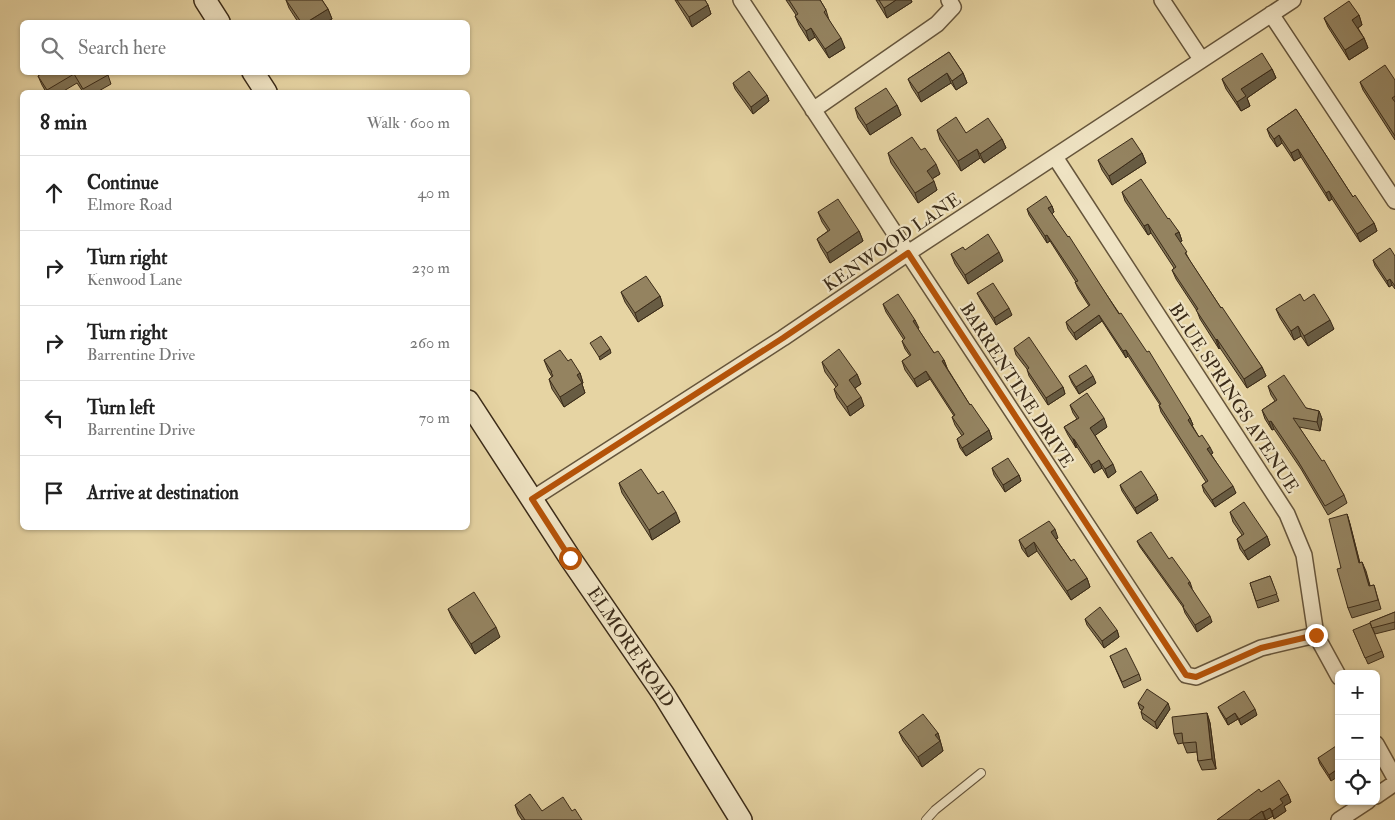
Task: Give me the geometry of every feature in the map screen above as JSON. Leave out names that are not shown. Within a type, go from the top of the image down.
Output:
[{"type":"street","points":[[204,0],[219,20]]},
{"type":"street","name":"BARRENTINE DRIVE","points":[[741,0],[1186,675],[1196,677],[1261,648],[1316,635]]},
{"type":"street","points":[[813,110],[937,24],[953,7],[949,0]]},
{"type":"street","points":[[1162,0],[1201,59]]},
{"type":"street","name":"KENWOOD LANE","points":[[532,499],[783,338],[908,253],[1293,0]]},
{"type":"street","points":[[1271,14],[1395,202]]},
{"type":"street","points":[[254,75],[265,90]]},
{"type":"street","name":"BLUE SPRINGS AVENUE","points":[[1055,157],[1287,514],[1304,555],[1316,635],[1336,670]]},
{"type":"street","name":"ELMORE ROAD","points":[[470,404],[570,558],[664,695],[742,820]]},
{"type":"street","points":[[1380,751],[1395,778]]},
{"type":"street","points":[[1380,793],[1395,784]]},
{"type":"street","points":[[1339,820],[1362,805]]},
{"type":"lane","points":[[926,820],[935,810],[981,773]]},
{"type":"building","points":[[286,0],[322,0],[328,9],[310,20],[300,20]]},
{"type":"building","points":[[677,0],[705,0],[708,5],[689,17]]},
{"type":"building","points":[[789,0],[820,0],[826,10],[824,12],[841,38],[825,49],[811,28],[806,31],[795,16],[798,14]]},
{"type":"building","points":[[879,0],[896,0],[884,8]]},
{"type":"building","points":[[1349,1],[1359,15],[1352,20],[1364,38],[1345,50],[1324,18]]},
{"type":"building","points":[[949,52],[963,73],[952,81],[947,73],[918,93],[908,79]]},
{"type":"building","points":[[1262,53],[1272,69],[1241,89],[1246,96],[1237,102],[1222,79]]},
{"type":"building","points":[[1385,65],[1395,80],[1395,96],[1392,98],[1395,102],[1395,136],[1360,82]]},
{"type":"building","points":[[749,71],[767,95],[751,107],[733,83]]},
{"type":"building","points":[[40,75],[72,75],[47,90],[38,76]]},
{"type":"building","points":[[75,75],[108,75],[83,89]]},
{"type":"building","points":[[886,88],[897,105],[866,125],[855,108]]},
{"type":"building","points":[[1296,109],[1353,197],[1355,195],[1374,223],[1357,234],[1329,191],[1326,193],[1298,149],[1291,153],[1279,135],[1274,139],[1267,129]]},
{"type":"building","points":[[956,117],[966,133],[988,118],[1002,139],[980,154],[977,149],[958,161],[937,130]]},
{"type":"building","points":[[912,137],[921,150],[925,148],[936,164],[927,171],[934,181],[915,193],[888,153]]},
{"type":"building","points":[[1132,138],[1142,153],[1109,176],[1098,160]]},
{"type":"building","points":[[1141,179],[1179,232],[1175,234],[1187,252],[1185,253],[1262,367],[1244,379],[1196,310],[1198,309],[1172,270],[1176,267],[1148,224],[1144,226],[1122,192]]},
{"type":"building","points":[[1046,196],[1052,206],[1048,208],[1069,236],[1119,314],[1121,313],[1147,352],[1149,351],[1190,418],[1188,420],[1199,437],[1202,435],[1210,447],[1207,449],[1233,486],[1212,500],[1202,485],[1208,481],[1159,405],[1161,404],[1126,350],[1123,351],[1099,315],[1074,333],[1066,322],[1090,305],[1075,282],[1078,281],[1027,209]]},
{"type":"building","points":[[838,199],[859,231],[827,253],[817,239],[830,230],[818,212]]},
{"type":"building","points":[[988,234],[999,252],[965,275],[951,254],[963,247],[965,250]]},
{"type":"building","points":[[1390,248],[1395,256],[1395,286],[1390,279],[1387,281],[1373,260]]},
{"type":"building","points":[[646,276],[660,296],[635,313],[621,292]]},
{"type":"building","points":[[993,283],[1009,308],[994,318],[977,293]]},
{"type":"building","points":[[898,294],[934,353],[938,351],[944,360],[942,361],[970,405],[989,430],[962,448],[957,439],[964,434],[952,417],[955,415],[926,371],[914,379],[902,361],[911,355],[902,341],[905,338],[883,304]]},
{"type":"building","points":[[1300,294],[1304,301],[1314,294],[1330,320],[1304,336],[1298,326],[1291,331],[1276,309]]},
{"type":"building","points":[[601,336],[610,349],[599,357],[590,343]]},
{"type":"building","points":[[1029,337],[1063,387],[1046,398],[1027,370],[1029,368],[1014,348]]},
{"type":"building","points":[[839,349],[857,374],[849,380],[861,397],[847,407],[834,389],[838,385],[822,362]]},
{"type":"building","points":[[560,350],[568,361],[571,359],[580,373],[577,375],[582,383],[560,397],[549,379],[553,376],[552,372],[544,360]]},
{"type":"building","points":[[1086,365],[1093,376],[1076,387],[1069,376]]},
{"type":"building","points":[[1284,375],[1306,408],[1319,411],[1317,422],[1293,418],[1322,461],[1324,460],[1344,495],[1325,506],[1298,461],[1262,410],[1277,400],[1268,386]]},
{"type":"building","points":[[1087,393],[1104,418],[1090,428],[1113,464],[1105,469],[1099,460],[1091,465],[1064,427],[1079,418],[1070,405]]},
{"type":"building","points":[[1008,458],[1019,475],[1003,485],[992,468]]},
{"type":"building","points":[[641,469],[658,494],[663,491],[676,512],[649,530],[619,483]]},
{"type":"building","points":[[1141,471],[1156,494],[1135,508],[1120,485]]},
{"type":"building","points":[[1244,502],[1267,536],[1244,551],[1237,539],[1244,534],[1230,512]]},
{"type":"building","points":[[1347,514],[1359,563],[1362,562],[1369,586],[1374,585],[1378,600],[1348,608],[1337,569],[1341,568],[1329,519]]},
{"type":"building","points":[[1049,521],[1055,529],[1051,532],[1071,561],[1074,559],[1087,578],[1067,591],[1034,542],[1025,549],[1019,540]]},
{"type":"building","points":[[1151,532],[1169,559],[1172,557],[1190,582],[1188,583],[1210,616],[1195,625],[1184,606],[1137,541]]},
{"type":"building","points":[[1270,576],[1277,594],[1256,601],[1250,583]]},
{"type":"building","points":[[474,592],[496,627],[471,644],[448,609]]},
{"type":"building","points":[[1100,607],[1117,630],[1102,641],[1085,619]]},
{"type":"building","points":[[1395,612],[1395,622],[1372,628],[1370,622]]},
{"type":"building","points":[[1370,623],[1382,651],[1365,658],[1353,630]]},
{"type":"building","points":[[1126,648],[1139,674],[1122,682],[1110,656]]},
{"type":"building","points":[[1147,689],[1168,703],[1155,722],[1141,712],[1144,707],[1138,703]]},
{"type":"building","points":[[1244,691],[1255,709],[1239,719],[1235,713],[1226,719],[1218,707]]},
{"type":"building","points":[[1207,713],[1212,759],[1198,761],[1196,742],[1183,743],[1182,733],[1174,734],[1172,717]]},
{"type":"building","points":[[923,714],[938,733],[935,735],[940,741],[918,757],[899,732]]},
{"type":"building","points":[[1335,747],[1335,771],[1329,775],[1318,758]]},
{"type":"building","points":[[1279,780],[1288,794],[1280,799],[1283,803],[1272,811],[1270,808],[1262,811],[1249,820],[1217,820],[1259,789],[1261,792]]},
{"type":"building","points":[[530,794],[542,811],[563,797],[572,811],[575,809],[582,820],[525,820],[515,805]]},
{"type":"route","points":[[570,558],[532,499],[783,338],[908,253],[1186,675],[1196,677],[1261,648],[1316,635]]}]
